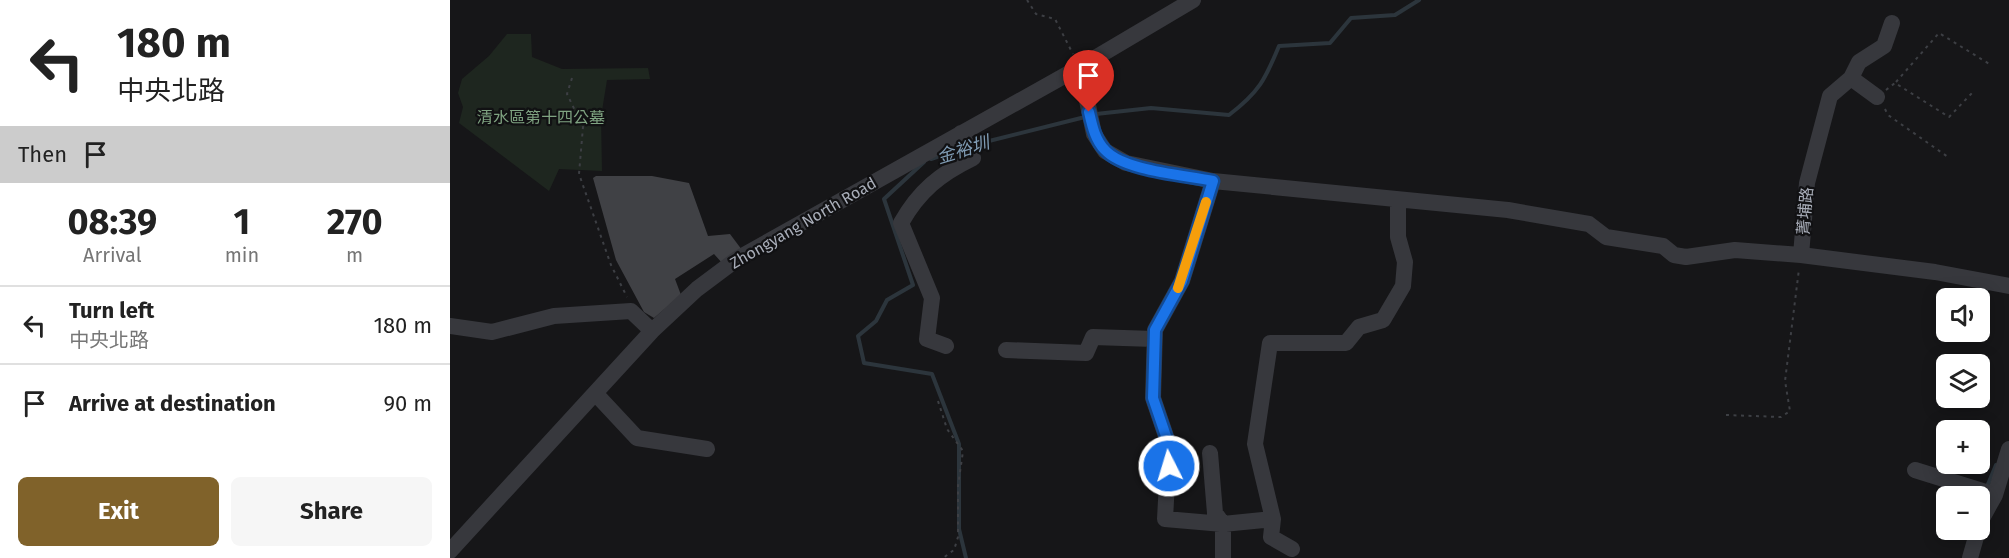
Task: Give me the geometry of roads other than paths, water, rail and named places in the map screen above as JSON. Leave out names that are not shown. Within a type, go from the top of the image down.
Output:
[{"type":"street","name":"Zhongyang North Road","points":[[450,551],[652,331],[697,289],[737,259],[1080,67],[1193,0]]},
{"type":"street","name":"菁埔路","points":[[1892,23],[1884,46],[1859,62],[1851,78],[1830,96],[1807,183],[1801,255],[1935,272],[2009,286]]},
{"type":"street","points":[[1080,67],[1094,134],[1105,151],[1126,163],[1213,181],[1398,201],[1508,210],[1589,224],[1606,237],[1663,246],[1674,255],[1686,257],[1736,250],[1801,255]]},
{"type":"street","points":[[1851,78],[1876,97]]},
{"type":"street","points":[[946,346],[927,339],[932,298],[901,224],[911,204],[926,186],[946,171],[973,158],[961,133]]},
{"type":"street","points":[[1213,181],[1182,281],[1155,330],[1153,398],[1169,445],[1165,519],[1223,524],[1273,519]]},
{"type":"street","points":[[1292,549],[1271,537],[1273,519],[1255,444],[1270,343],[1346,343],[1359,327],[1383,320],[1403,286],[1405,262],[1398,237],[1398,201]]},
{"type":"street","points":[[450,326],[492,332],[554,316],[631,311],[652,331]]},
{"type":"street","points":[[1006,350],[1086,353],[1094,337],[1154,339]]},
{"type":"street","points":[[596,393],[637,438],[706,449]]},
{"type":"street","points":[[1990,504],[2009,450]]},
{"type":"street","points":[[1210,453],[1215,513],[1223,524],[1223,558]]},
{"type":"street","points":[[1915,470],[1995,495]]},
{"type":"street","points":[[1970,558],[1975,540]]},
{"type":"waterway","name":"金裕圳","points":[[1096,114],[1151,108],[1229,115],[1260,85],[1279,46],[1330,43],[1351,18],[1395,15],[1419,0]]},
{"type":"waterway","name":"金裕圳","points":[[973,145],[1085,117]]},
{"type":"waterway","name":"金裕圳","points":[[931,159],[963,148]]},
{"type":"waterway","name":"金裕圳","points":[[924,162],[884,199],[913,285],[887,300],[876,321],[858,336],[864,363],[932,374],[959,444],[959,529],[966,558]]},
{"type":"waterway","points":[[1987,486],[1996,465]]},
{"type":"park label","name":"清水區第十四公墓","points":[[541,117]]}]
